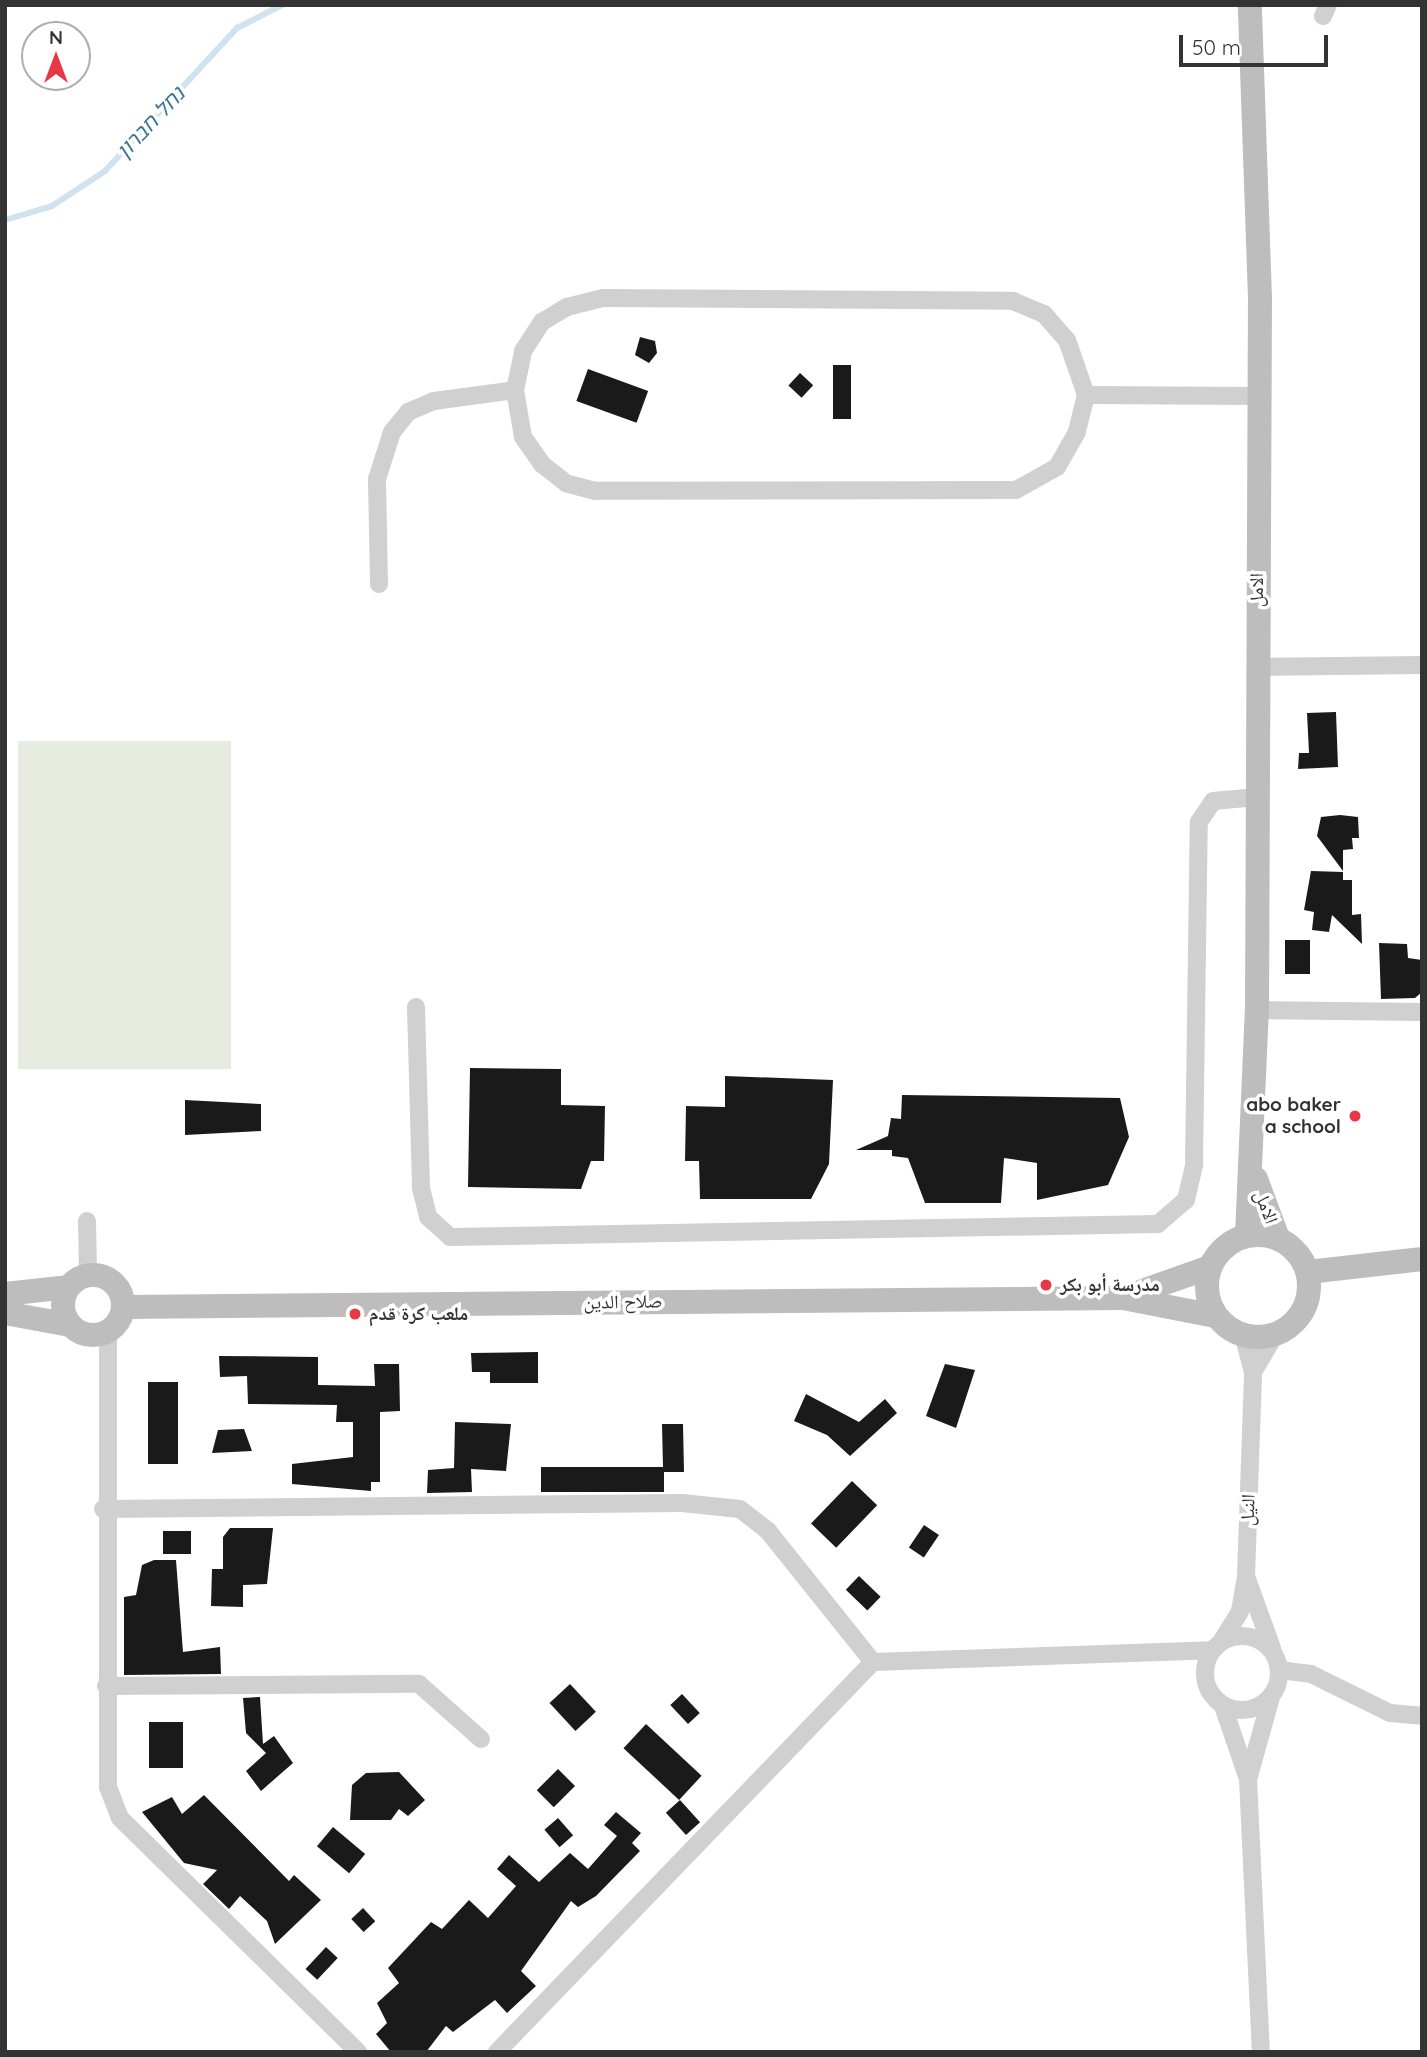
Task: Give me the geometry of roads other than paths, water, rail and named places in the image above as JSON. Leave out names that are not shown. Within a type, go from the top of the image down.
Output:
[{"type":"main road","name":"الامل","points":[[1247,1236],[1254,1175],[1257,1010],[1259,396],[1250,5]]},
{"type":"main road","name":"الامل","points":[[1254,1175],[1278,1238]]},
{"type":"main road","points":[[1307,1302],[1308,1272],[1278,1238],[1247,1236],[1231,1241],[1210,1267],[1208,1300],[1215,1316],[1242,1335],[1275,1335],[1307,1302],[1352,1272]]},
{"type":"main road","points":[[1308,1272],[1352,1272],[1422,1259]]},
{"type":"main road","name":"صلاح الدين","points":[[1123,1297],[1210,1267]]},
{"type":"main road","points":[[70,1325],[63,1306],[78,1281]]},
{"type":"main road","points":[[5,1294],[78,1281],[112,1281],[124,1307],[108,1332],[88,1335],[70,1325],[5,1313]]},
{"type":"main road","name":"صلاح الدين","points":[[124,1307],[1123,1297],[1215,1316]]},
{"type":"street","points":[[603,298],[990,298],[1044,314],[1067,340],[1086,395],[1077,432],[1057,467],[1016,490],[595,491],[566,483],[542,464],[523,438],[516,390],[523,351],[542,322],[567,307],[603,298]]},
{"type":"street","points":[[379,584],[377,479],[392,432],[408,412],[434,401],[516,390]]},
{"type":"street","points":[[1086,395],[1259,396]]},
{"type":"street","points":[[1257,667],[1422,665]]},
{"type":"street","points":[[416,1007],[421,1188],[428,1217],[450,1237],[1158,1224],[1186,1200],[1194,1164],[1199,822],[1213,801],[1257,797]]},
{"type":"street","points":[[1257,1010],[1422,1012]]},
{"type":"street","points":[[78,1281],[87,1221]]},
{"type":"street","points":[[108,1332],[103,1509],[108,1787],[120,1818],[358,2052]]},
{"type":"street","name":"النيل","points":[[1217,1646],[1240,1611],[1246,1576],[1253,1372],[1242,1335]]},
{"type":"street","name":"النيل","points":[[1253,1372],[1275,1335]]},
{"type":"street","points":[[103,1509],[682,1503],[740,1510],[768,1531],[873,1662]]},
{"type":"street","points":[[1246,1576],[1277,1661],[1271,1697],[1248,1780]]},
{"type":"street","points":[[497,2052],[873,1662],[1152,1657],[1217,1646],[1244,1635],[1277,1661],[1311,1674],[1390,1713],[1422,1716]]},
{"type":"street","points":[[1207,1686],[1217,1646]]},
{"type":"street","points":[[1152,1657],[1186,1664],[1223,1706],[1248,1780],[1261,2052]]},
{"type":"street","points":[[107,1686],[419,1684],[481,1739]]},
{"type":"street","points":[[1223,1706],[1249,1710],[1271,1697]]},
{"type":"waterway","name":"נחל חברון","points":[[5,220],[52,206],[105,171],[237,28],[282,5]]},
{"type":"place","name":"abo baker a school","points":[[1355,1116]]},
{"type":"place","name":"مدرسة أبو بكر","points":[[1046,1285]]},
{"type":"place","name":"ملعب كرة قدم","points":[[355,1314]]}]
